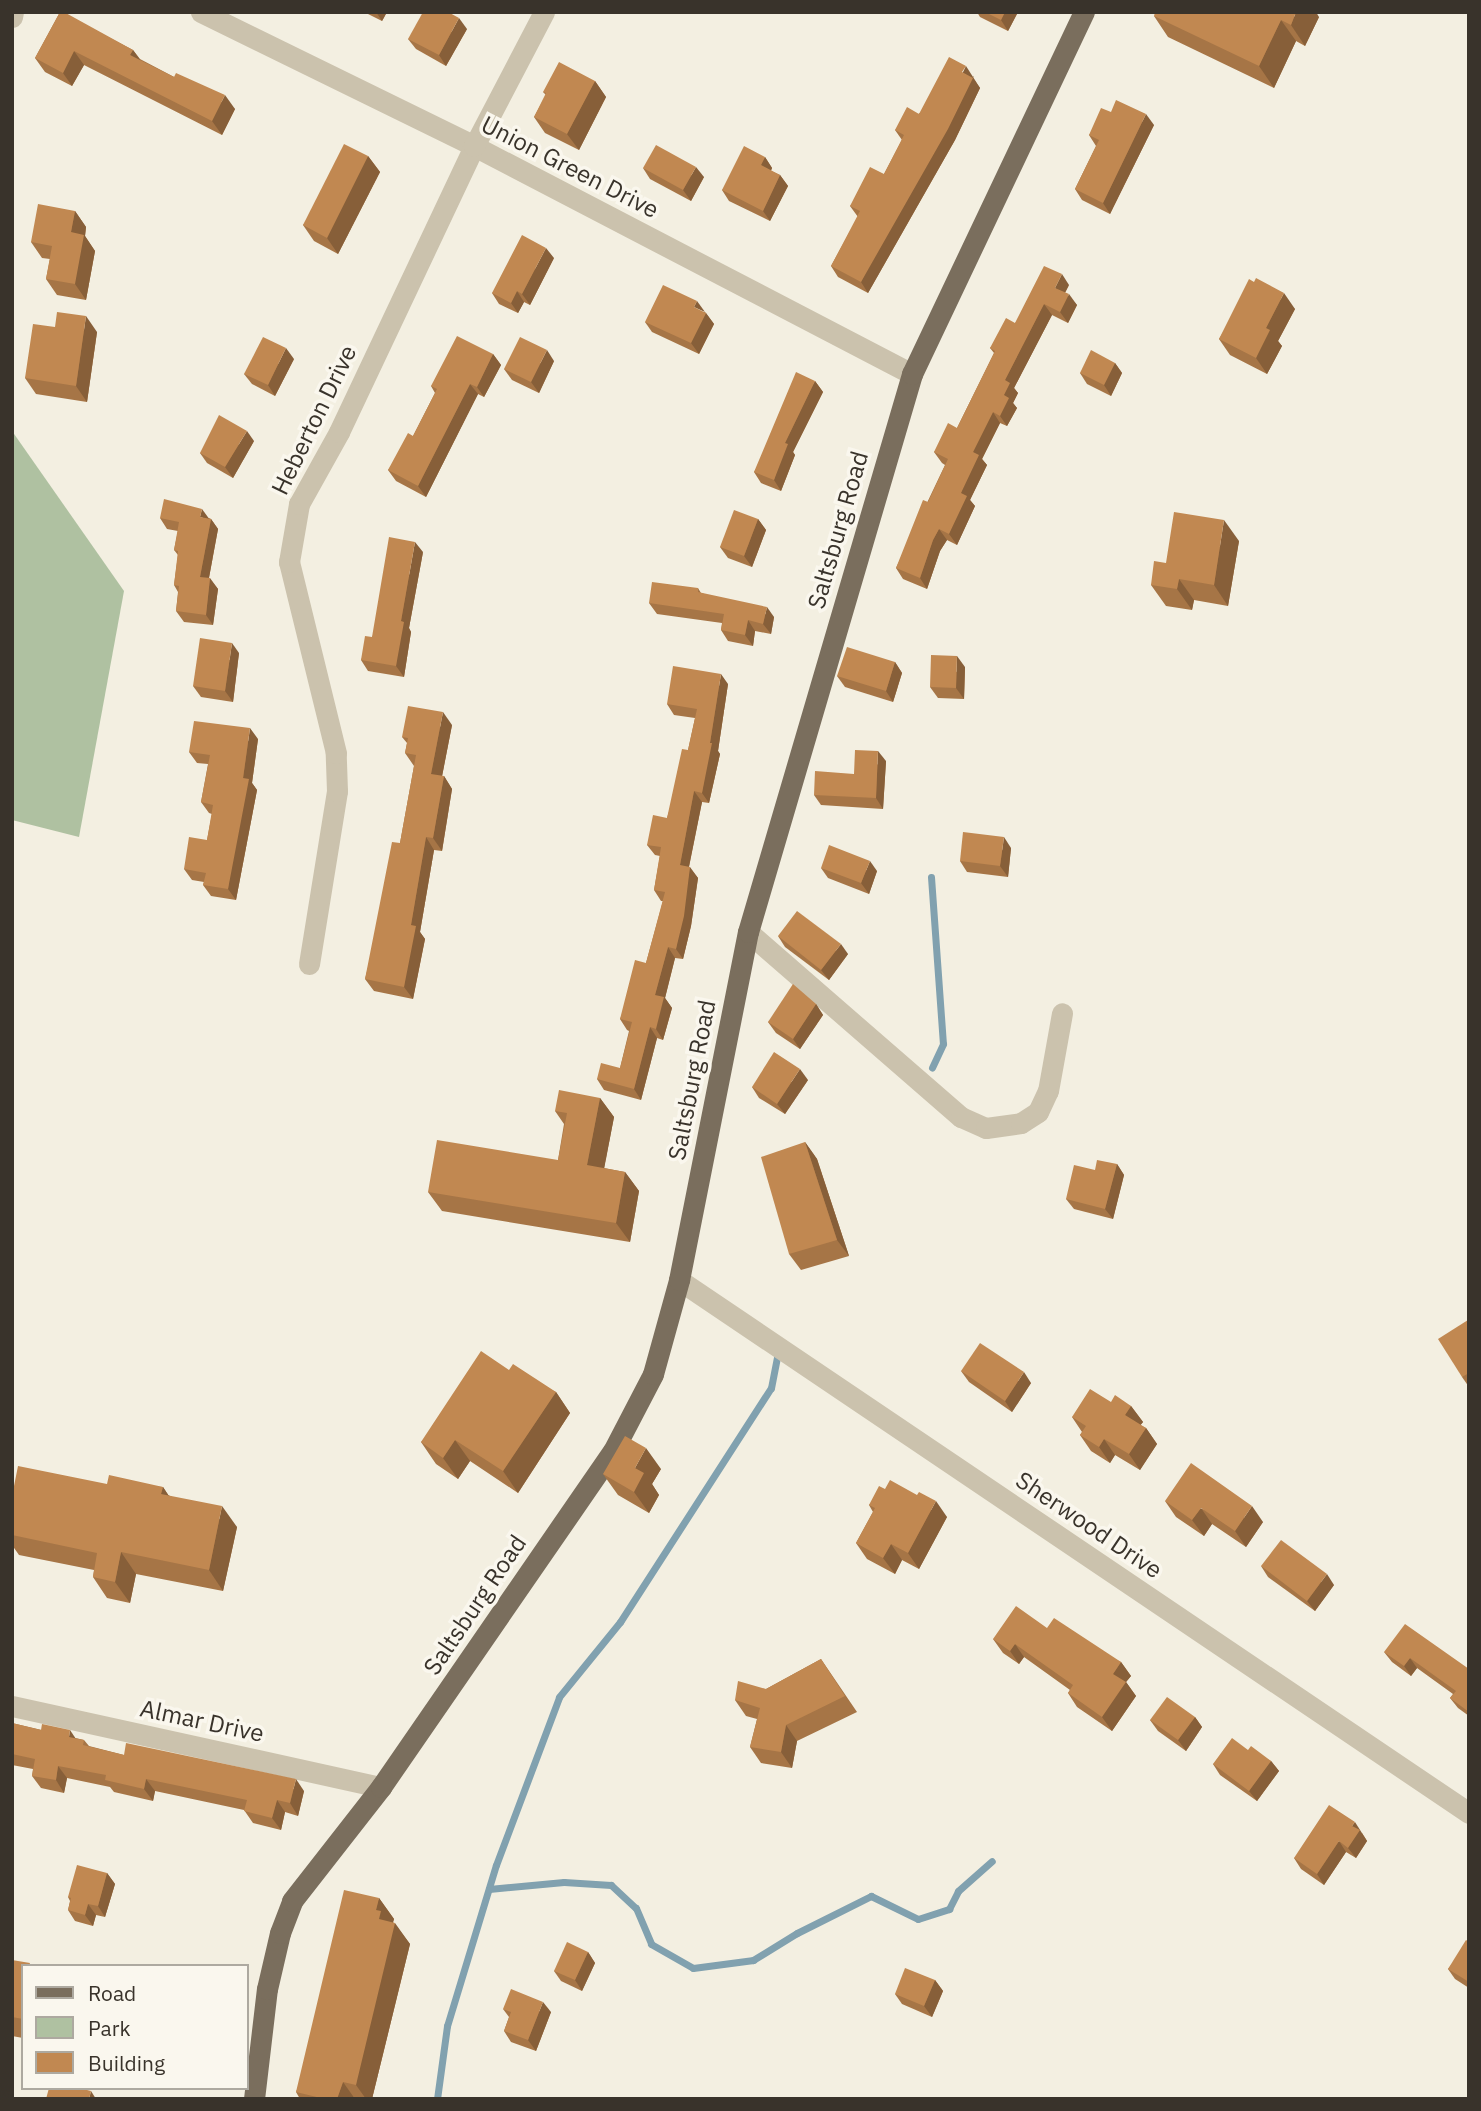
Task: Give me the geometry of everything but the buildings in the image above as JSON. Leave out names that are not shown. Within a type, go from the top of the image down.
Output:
[{"type":"main road","name":"Saltsburg Road","points":[[254,2099],[267,1989],[280,1933],[292,1901],[381,1787],[614,1451],[653,1374],[679,1280],[748,932],[912,374],[1084,12]]},
{"type":"street","name":"Union Green Drive","points":[[201,12],[474,146],[912,374]]},
{"type":"street","name":"Heberton Drive","points":[[309,964],[337,791],[336,753],[289,562],[299,503],[338,432],[474,146],[544,12]]},
{"type":"street","points":[[748,932],[961,1117],[986,1128],[1021,1123],[1038,1112],[1048,1091],[1062,1013]]},
{"type":"street","name":"Sherwood Drive","points":[[679,1280],[1469,1813]]},
{"type":"street","name":"Almar Drive","points":[[12,1706],[381,1787]]},
{"type":"green space","points":[[12,431],[124,591],[79,837],[12,820]]},
{"type":"waterway","points":[[931,877],[943,1044],[932,1068]]},
{"type":"waterway","points":[[437,2099],[447,2026],[496,1865],[559,1697],[620,1622],[771,1388],[777,1358]]},
{"type":"waterway","points":[[489,1889],[564,1882],[611,1885],[636,1908],[651,1944],[693,1968],[753,1960],[797,1933],[871,1896],[918,1919],[949,1909],[958,1891],[992,1861]]}]
